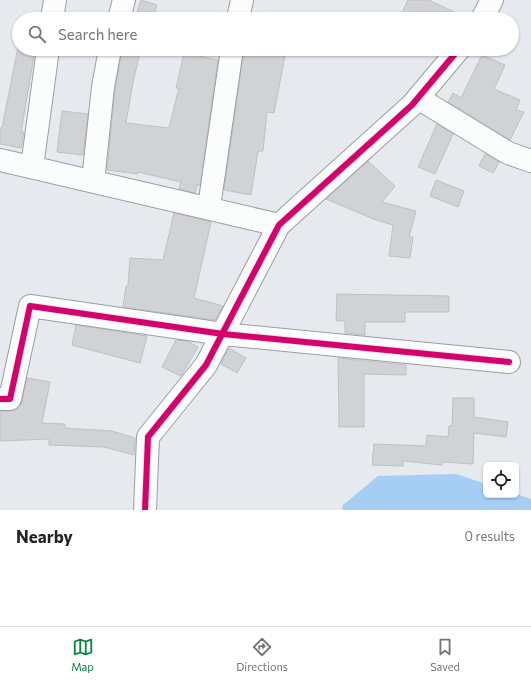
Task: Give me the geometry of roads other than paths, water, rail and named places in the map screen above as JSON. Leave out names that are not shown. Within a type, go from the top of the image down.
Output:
[{"type":"street","points":[[53,12],[55,0]]},
{"type":"street","points":[[121,12],[124,0]]},
{"type":"street","points":[[239,12],[242,0]]},
{"type":"street","points":[[486,12],[492,0]]},
{"type":"street","points":[[32,167],[47,56]]},
{"type":"street","points":[[93,181],[103,87],[109,56]]},
{"type":"street","points":[[209,207],[231,56]]},
{"type":"street","points":[[145,510],[148,436],[206,365],[279,225],[418,98],[453,56]]},
{"type":"street","points":[[418,98],[508,152],[531,161]]},
{"type":"street","points":[[0,160],[209,207],[279,225]]},
{"type":"street","points":[[0,399],[10,399],[30,306],[223,334],[509,362]]},
{"type":"water","points":[[456,474],[483,483],[483,498],[519,498],[519,495],[531,499],[531,510],[342,510],[343,505],[378,476]]}]
